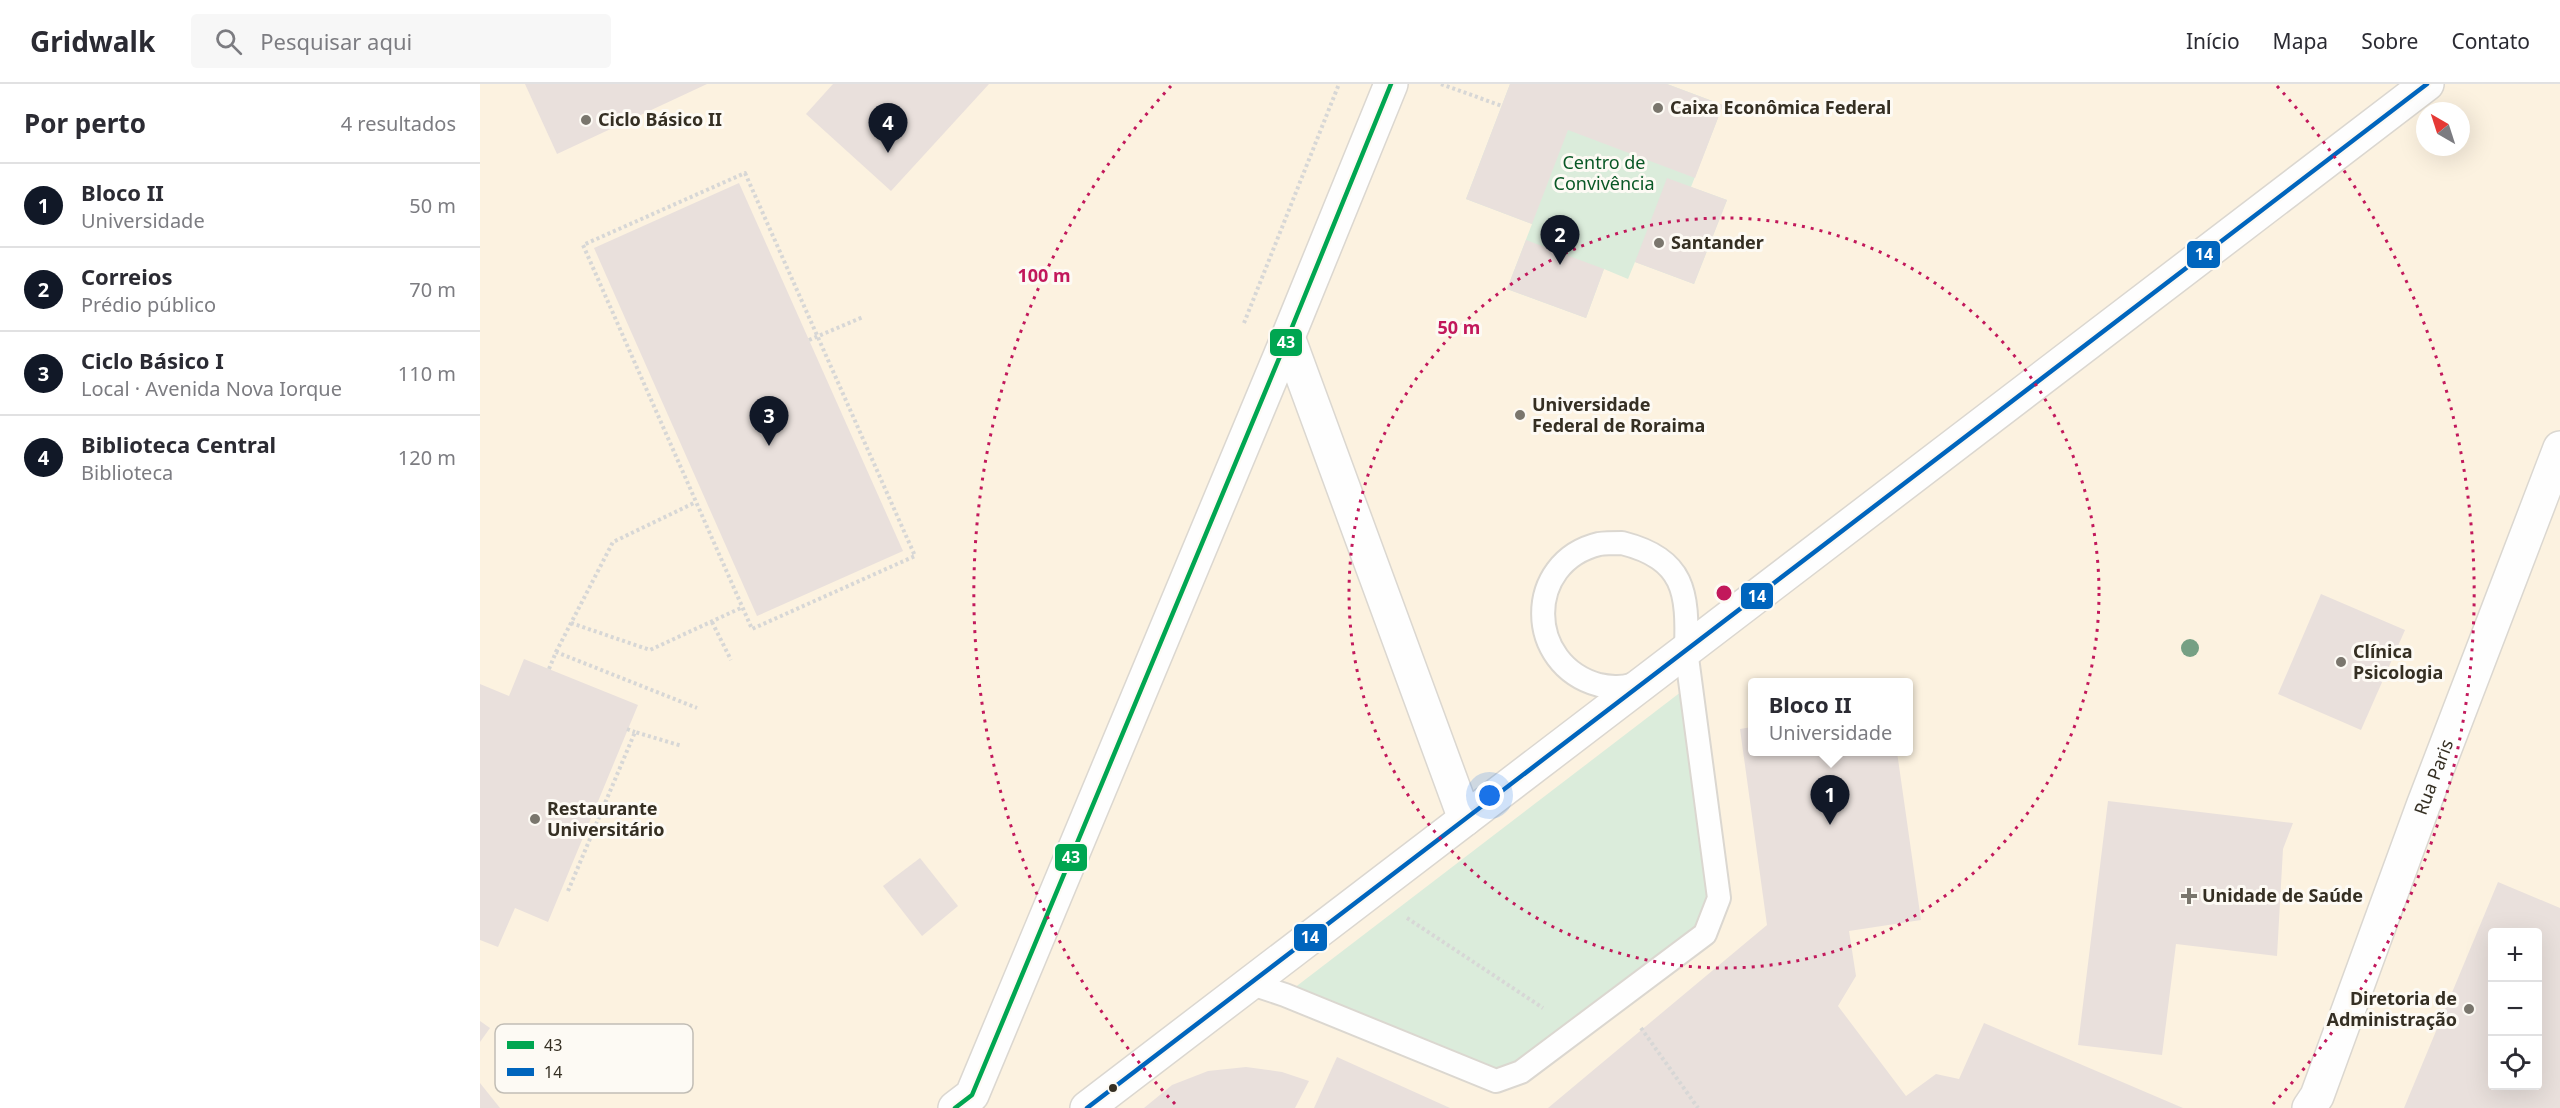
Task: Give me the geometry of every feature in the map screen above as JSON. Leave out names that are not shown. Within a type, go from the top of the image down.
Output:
[{"type":"street","points":[[955,1108],[972,1095],[1391,84]]},
{"type":"street","points":[[1087,1108],[2427,84]]},
{"type":"street","points":[[1288,337],[1465,819]]},
{"type":"street","name":"Rua Paris","points":[[2313,1104],[2423,806],[2560,448]]},
{"type":"lane","points":[[1249,983],[1285,995],[1496,1081],[1521,1072],[1705,934],[1719,898],[1686,650],[1686,599],[1677,578],[1663,561],[1644,549],[1622,543],[1599,544],[1578,553],[1561,567],[1548,585],[1542,607],[1544,630],[1552,651],[1566,668],[1585,681],[1607,687],[1629,685],[1686,650]]},
{"type":"path","points":[[1440,84],[1502,105]]},
{"type":"path","points":[[745,173],[818,336],[915,556],[752,629],[583,245],[745,173]]},
{"type":"path","points":[[809,340],[863,317]]},
{"type":"path","points":[[549,669],[613,542],[696,502]]},
{"type":"path","points":[[571,623],[650,650],[743,607]]},
{"type":"path","points":[[712,622],[731,660]]},
{"type":"path","points":[[556,652],[697,708]]},
{"type":"path","points":[[627,729],[682,746]]},
{"type":"path","points":[[568,891],[635,732]]},
{"type":"path","points":[[1399,913],[1552,1013]]},
{"type":"path","points":[[1618,1000],[1651,1041],[1698,1108]]},
{"type":"shaded area","name":"Universidade Federal de Roraima","points":[[480,84],[2560,84],[2560,1108],[480,1108]]},
{"type":"green space","name":"Centro de Convivência","points":[[1510,84],[1667,84],[1723,105],[1691,187],[1727,200],[1694,284],[1635,262],[1628,279],[1604,269],[1586,318],[1507,289],[1532,224],[1466,199]]},
{"type":"green space","points":[[1690,685],[1719,898],[1705,934],[1496,1081],[1285,995]]},
{"type":"building","name":"Ciclo Básico II","points":[[525,84],[707,84],[557,154]]},
{"type":"building","points":[[833,84],[989,84],[891,191],[806,114]]},
{"type":"building","points":[[1510,84],[1667,84],[1723,105],[1695,178],[1568,130],[1532,224],[1466,199]]},
{"type":"building","points":[[1667,178],[1727,200],[1694,284],[1635,262]]},
{"type":"building","points":[[739,183],[903,551],[757,616],[594,248]]},
{"type":"building","points":[[1526,240],[1604,269],[1586,318],[1507,289]]},
{"type":"building","name":"Clínica Psicologia","points":[[2321,594],[2405,630],[2361,730],[2278,694]]},
{"type":"building","name":"Restaurante Universitário","points":[[524,659],[638,705],[548,922],[515,908],[498,947],[480,940],[480,684],[509,696]]},
{"type":"building","points":[[1748,728],[1748,756],[1898,756],[1921,920],[1849,931],[1856,976],[1838,1006],[1906,1096],[1936,1074],[1959,1079],[1984,1023],[2183,1108],[1548,1108],[1767,925],[1740,729]]},
{"type":"building","name":"Unidade de Saúde","points":[[2108,801],[2293,823],[2283,849],[2277,956],[2176,944],[2162,1055],[2078,1045]]},
{"type":"building","points":[[920,858],[958,906],[922,936],[883,886]]},
{"type":"building","name":"Diretoria de Administração","points":[[2498,882],[2560,908],[2560,1108],[2404,1108]]},
{"type":"building","points":[[480,1021],[490,1028],[480,1042]]},
{"type":"building","points":[[1337,1057],[1450,1108],[1314,1108]]},
{"type":"building","points":[[1246,1067],[1282,1072],[1309,1081],[1295,1108],[1144,1108],[1172,1085],[1208,1071]]},
{"type":"building","points":[[480,1083],[500,1108],[480,1108]]},
{"type":"transit line","name":"43","points":[[955,1108],[972,1095],[1391,84]]},
{"type":"transit line","name":"14","points":[[1087,1108],[2427,84]]},
{"type":"place","name":"Caixa Econômica Federal","points":[[1658,108]]},
{"type":"place","name":"Ciclo Básico II","points":[[586,120]]},
{"type":"place","name":"Biblioteca Central","points":[[888,153]]},
{"type":"place","name":"Santander","points":[[1659,243]]},
{"type":"place","name":"Correios","points":[[1560,265]]},
{"type":"place","name":"Universidade Federal de Roraima","points":[[1520,415]]},
{"type":"place","name":"Ciclo Básico I","points":[[769,446]]},
{"type":"place","name":"Clínica Psicologia","points":[[2341,662]]},
{"type":"place","name":"Restaurante Universitário","points":[[535,819]]},
{"type":"place","name":"Bloco II","points":[[1830,825]]},
{"type":"place","name":"Unidade de Saúde","points":[[2189,896]]},
{"type":"place","name":"Diretoria de Administração","points":[[2469,1009]]}]
